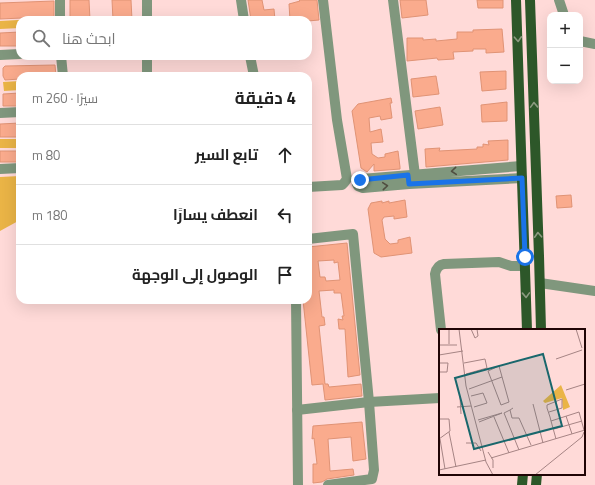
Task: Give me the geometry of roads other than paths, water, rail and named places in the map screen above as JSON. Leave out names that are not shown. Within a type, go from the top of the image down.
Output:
[{"type":"main road","points":[[516,0],[527,329]]},
{"type":"main road","points":[[530,0],[541,329]]},
{"type":"main road","points":[[522,485],[523,475]]},
{"type":"main road","points":[[536,485],[537,475]]},
{"type":"street","points":[[60,0],[60,16]]},
{"type":"street","points":[[147,0],[147,16]]},
{"type":"street","points":[[241,0],[243,16]]},
{"type":"street","points":[[312,187],[342,185],[347,179],[337,120],[323,0]]},
{"type":"street","points":[[393,0],[411,178]]},
{"type":"street","points":[[559,0],[563,12]]},
{"type":"street","points":[[583,41],[595,44]]},
{"type":"street","points":[[0,55],[16,54]]},
{"type":"street","points":[[62,60],[63,72]]},
{"type":"street","points":[[147,60],[147,72]]},
{"type":"street","points":[[251,60],[253,72]]},
{"type":"street","points":[[0,113],[16,112]]},
{"type":"street","points":[[411,178],[479,169],[521,166]]},
{"type":"street","points":[[0,169],[16,168]]},
{"type":"street","points":[[479,169],[479,180]]},
{"type":"street","points":[[411,178],[479,180],[522,178]]},
{"type":"street","points":[[312,239],[353,234],[370,402],[374,470],[372,479],[328,485]]},
{"type":"street","points":[[441,329],[435,274],[436,269],[440,266],[444,264],[499,262],[511,266],[525,266]]},
{"type":"street","points":[[540,282],[595,291]]},
{"type":"street","points":[[296,304],[298,485]]},
{"type":"street","points":[[297,410],[370,402],[439,398]]}]
